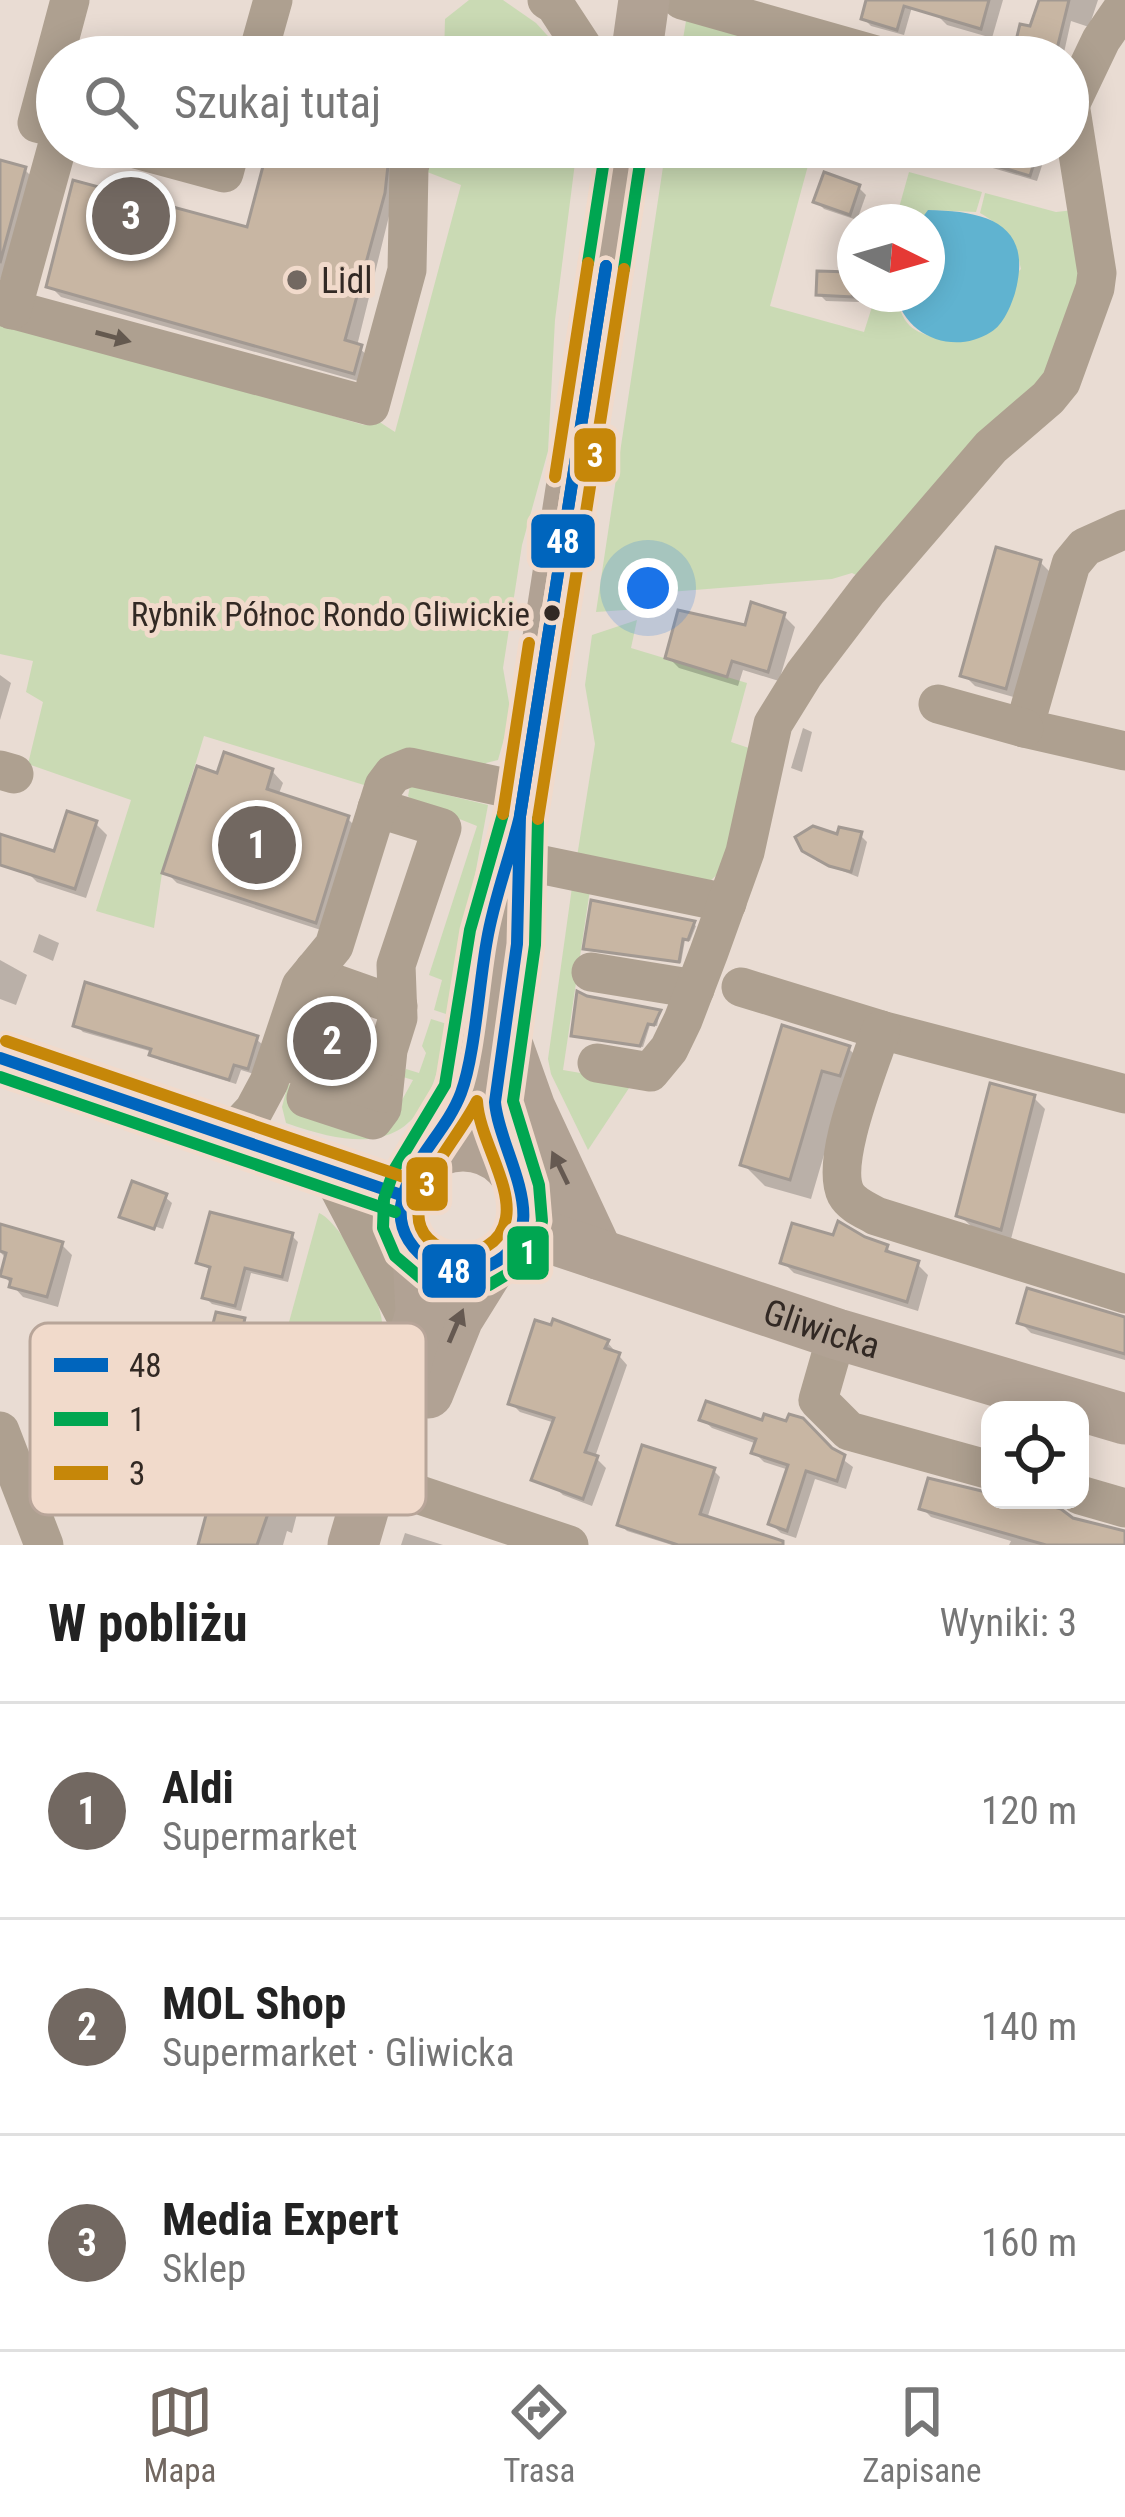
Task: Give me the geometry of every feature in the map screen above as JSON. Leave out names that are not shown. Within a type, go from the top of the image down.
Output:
[{"type":"main road","points":[[639,36],[644,0]]},
{"type":"main road","points":[[426,1397],[458,1318],[507,1247],[525,1197],[511,1168],[495,1102],[518,936],[521,824],[621,168]]},
{"type":"main road","points":[[417,1323],[423,1291],[418,1253],[401,1223],[409,1180],[462,1091],[488,933],[521,824]]},
{"type":"main road","points":[[504,1032],[530,1108],[598,1254]]},
{"type":"main road","points":[[409,1180],[440,1150],[459,1145],[488,1150],[511,1168]]},
{"type":"main road","points":[[418,1253],[456,1272],[507,1247]]},
{"type":"main road","name":"Gliwicka","points":[[507,1247],[598,1254],[837,1334],[1125,1419]]},
{"type":"main road","points":[[353,1545],[363,1515]]},
{"type":"street","points":[[61,36],[70,0]]},
{"type":"street","points":[[263,36],[273,0]]},
{"type":"street","points":[[682,0],[809,36]]},
{"type":"street","points":[[561,2],[578,36]]},
{"type":"street","points":[[1089,65],[1125,5]]},
{"type":"street","points":[[50,168],[6,308],[370,406],[407,270],[409,168]]},
{"type":"street","points":[[597,1064],[650,1072],[669,1049],[745,852],[773,724],[804,674],[868,590],[991,447],[1061,382],[1095,288],[1096,259],[1079,168]]},
{"type":"street","points":[[1024,728],[1071,564],[1085,547],[1125,529]]},
{"type":"street","points":[[938,704],[1125,751]]},
{"type":"street","points":[[229,1137],[254,1110],[301,986],[334,946],[388,779],[405,767],[521,824],[727,903]]},
{"type":"street","points":[[273,1070],[315,1071],[306,1098],[374,1120],[382,1108],[398,1006],[396,965],[442,828],[377,808]]},
{"type":"street","points":[[314,970],[329,982],[398,1006]]},
{"type":"street","points":[[590,972],[695,988]]},
{"type":"street","points":[[741,987],[881,1030],[1125,1094]]},
{"type":"street","points":[[881,1030],[844,1152],[843,1187],[852,1202],[876,1216],[1125,1294]]},
{"type":"street","points":[[0,1058],[330,1171],[409,1180]]},
{"type":"street","points":[[273,1070],[269,1104],[282,1155]]},
{"type":"street","points":[[330,1171],[409,1323]]},
{"type":"street","points":[[837,1334],[818,1400],[849,1431],[981,1468]]},
{"type":"street","points":[[0,1431],[30,1509]]},
{"type":"street","points":[[426,1497],[569,1545]]},
{"type":"street","points":[[1089,1498],[1125,1508]]},
{"type":"street","points":[[32,1515],[44,1545]]},
{"type":"green space","points":[[469,0],[503,0],[548,36],[445,36],[445,19]]},
{"type":"green space","points":[[688,9],[777,36],[684,36]]},
{"type":"green space","points":[[574,168],[555,320],[548,451],[522,545],[503,668],[511,714],[498,760],[486,763],[481,771],[364,785],[204,736],[162,873],[154,928],[96,911],[131,800],[28,764],[43,702],[26,692],[33,661],[0,654],[0,318],[364,425],[378,421],[395,432],[461,185],[422,170]]},
{"type":"green space","points":[[663,168],[807,168],[770,306],[864,332],[870,312],[901,312],[912,328],[947,341],[1021,269],[1008,236],[980,213],[985,193],[1056,212],[1074,210],[1085,257],[1051,380],[868,581],[852,573],[832,579],[644,594],[640,609],[596,612]]},
{"type":"green space","points":[[909,172],[982,192],[976,212],[945,211],[945,204],[900,204]]},
{"type":"green space","points":[[637,620],[631,648],[747,683],[731,742],[758,751],[727,865],[707,884],[576,863],[595,744],[585,685],[592,635]]},
{"type":"green space","points":[[410,786],[488,805],[449,1015],[434,1010],[442,980],[429,975],[477,826],[412,800]]},
{"type":"green space","points":[[573,880],[591,883],[563,1070],[633,1082],[588,1150],[548,1059]]},
{"type":"green space","points":[[431,1019],[447,1024],[440,1061],[417,1114],[400,1129],[354,1139],[286,1123],[282,1107],[288,1084],[402,1100],[413,1080],[403,1077],[406,1069],[419,1073]]},
{"type":"green space","points":[[319,1213],[349,1245],[375,1296],[382,1323],[289,1323]]},
{"type":"water","points":[[945,212],[986,218],[1011,236],[1018,251],[1015,293],[995,329],[977,339],[947,342],[909,321],[903,312],[945,312]]},
{"type":"building","points":[[866,0],[989,0],[981,29],[904,6],[897,30],[861,19]]},
{"type":"building","points":[[1039,0],[1069,0],[1060,36],[1017,36],[1020,24],[1030,26]]},
{"type":"building","points":[[0,160],[26,167],[0,263]]},
{"type":"building","points":[[262,168],[388,168],[345,340],[362,345],[354,374],[46,287],[73,180],[247,227]]},
{"type":"building","points":[[1004,168],[1032,168],[1030,176]]},
{"type":"building","points":[[824,172],[860,185],[854,204],[837,204],[837,210],[813,202]]},
{"type":"building","points":[[817,271],[837,272],[837,296],[816,295]]},
{"type":"building","points":[[996,547],[1041,560],[1006,689],[960,676]]},
{"type":"building","points":[[751,602],[785,613],[768,672],[732,661],[727,677],[665,658],[678,610],[745,625]]},
{"type":"building","points":[[224,752],[273,769],[267,789],[349,816],[316,923],[162,873],[197,766],[217,773]]},
{"type":"building","points":[[67,811],[97,821],[75,889],[0,865],[0,834],[54,851]]},
{"type":"building","points":[[813,826],[837,834],[839,827],[862,832],[851,872],[802,851],[795,837]]},
{"type":"building","points":[[591,900],[695,921],[688,940],[683,939],[679,962],[583,949]]},
{"type":"building","points":[[85,982],[258,1036],[248,1069],[234,1065],[229,1080],[149,1055],[151,1049],[73,1026]]},
{"type":"building","points":[[577,991],[661,1010],[654,1025],[648,1024],[640,1046],[571,1036]]},
{"type":"building","points":[[316,1021],[358,1035],[350,1057],[308,1044]]},
{"type":"building","points":[[782,1025],[850,1046],[840,1076],[822,1071],[790,1180],[740,1165]]},
{"type":"building","points":[[990,1083],[1035,1095],[1001,1230],[956,1216]]},
{"type":"building","points":[[132,1181],[167,1194],[154,1229],[119,1217]]},
{"type":"building","points":[[210,1212],[293,1233],[282,1277],[245,1268],[235,1306],[202,1298],[210,1267],[196,1263]]},
{"type":"building","points":[[838,1221],[888,1245],[886,1251],[919,1261],[907,1302],[780,1263],[792,1223],[833,1235]]},
{"type":"building","points":[[0,1224],[63,1242],[47,1297],[9,1287],[11,1279],[0,1276],[6,1253],[0,1251]]},
{"type":"building","points":[[1027,1288],[1125,1317],[1125,1354],[1017,1323]]},
{"type":"building","points":[[216,1312],[245,1318],[244,1323],[213,1323]]},
{"type":"building","points":[[553,1319],[609,1340],[605,1348],[620,1353],[585,1452],[598,1456],[583,1499],[531,1480],[554,1418],[508,1404],[535,1320],[551,1325]]},
{"type":"building","points":[[706,1401],[762,1420],[764,1414],[786,1421],[789,1414],[803,1418],[845,1455],[837,1481],[806,1471],[787,1531],[768,1524],[788,1465],[751,1453],[756,1439],[699,1420]]},
{"type":"building","points":[[642,1445],[715,1468],[700,1514],[783,1541],[783,1545],[678,1545],[617,1525]]},
{"type":"building","points":[[928,1478],[981,1491],[981,1509],[1061,1509],[1073,1518],[1125,1531],[1125,1545],[1046,1545],[919,1509]]},
{"type":"building","points":[[206,1515],[267,1515],[257,1545],[198,1545]]},
{"type":"transit line","name":"1","points":[[588,263],[603,168]]},
{"type":"transit line","name":"1","points":[[624,269],[639,168]]},
{"type":"transit line","name":"3","points":[[555,477],[588,263]]},
{"type":"transit line","name":"48","points":[[520,816],[606,266]]},
{"type":"transit line","name":"48","points":[[520,816],[606,266]]},
{"type":"transit line","name":"3","points":[[538,819],[624,269]]},
{"type":"transit line","name":"3","points":[[503,814],[529,643]]},
{"type":"transit line","name":"1","points":[[503,814],[470,930],[445,1085],[394,1170],[384,1199],[383,1228],[395,1256],[422,1279],[453,1289],[489,1285],[516,1269],[537,1241],[542,1221],[539,1185],[513,1101],[535,945],[538,819]]},
{"type":"transit line","name":"48","points":[[520,816],[517,944],[495,1102],[520,1191],[520,1234],[509,1252],[488,1266],[454,1271],[435,1265],[414,1247],[402,1224],[401,1206],[411,1176],[454,1108],[466,1078],[490,924],[520,816]]},
{"type":"transit line","name":"3","points":[[6,1041],[407,1178]]},
{"type":"transit line","name":"48","points":[[0,1058],[401,1195]]},
{"type":"transit line","name":"1","points":[[0,1077],[395,1212]]},
{"type":"transit line","name":"3","points":[[477,1101],[504,1191],[506,1218],[499,1235],[487,1246],[456,1252],[428,1238],[420,1225],[419,1208],[436,1166],[477,1101]]},
{"type":"place","name":"Media Expert","points":[[131,216]]},
{"type":"place","name":"Lidl","points":[[297,280]]},
{"type":"place","name":"Rybnik Północ Rondo Gliwickie","points":[[552,613]]},
{"type":"place","name":"Aldi","points":[[257,845]]},
{"type":"place","name":"MOL Shop","points":[[332,1041]]}]
